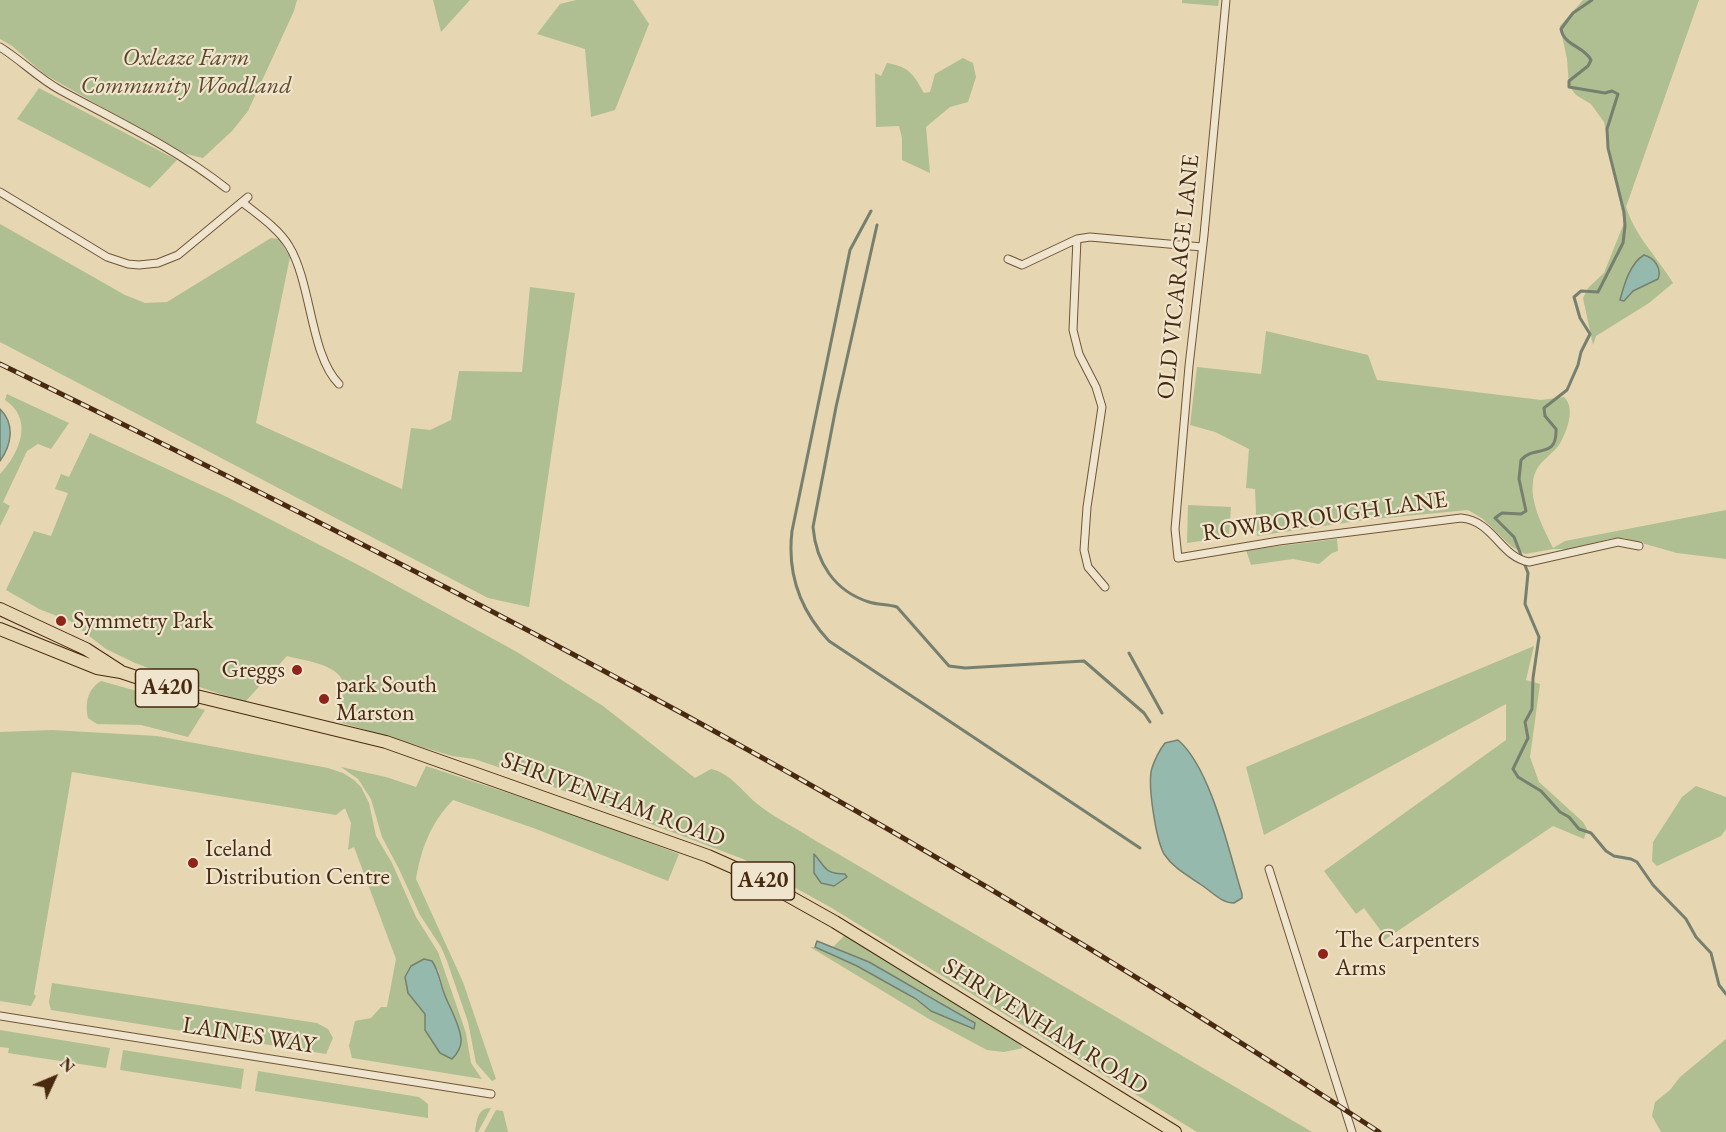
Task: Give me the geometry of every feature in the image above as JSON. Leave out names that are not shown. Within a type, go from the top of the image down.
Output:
[{"type":"highway","name":"SHRIVENHAM ROAD","points":[[0,609],[86,649],[121,672]]},
{"type":"highway","name":"SHRIVENHAM ROAD","points":[[0,629],[86,669],[121,672],[165,688],[386,742],[717,860],[753,876],[835,922],[1175,1132]]},
{"type":"street","name":"OLD VICARAGE LANE","points":[[1178,558],[1175,529],[1189,366],[1226,0]]},
{"type":"street","points":[[0,47],[15,56],[40,78],[178,153],[226,188]]},
{"type":"street","points":[[0,192],[107,257],[139,265],[158,263],[178,255],[245,200],[279,234],[299,266],[326,368],[339,384]]},
{"type":"street","points":[[1008,260],[1022,265],[1077,239],[1100,237],[1202,247]]},
{"type":"street","points":[[1077,239],[1073,330],[1079,354],[1096,387],[1102,407],[1087,507],[1084,550],[1088,567],[1105,587]]},
{"type":"street","name":"ROWBOROUGH LANE","points":[[1178,558],[1279,541],[1461,518],[1484,525],[1520,560],[1529,562],[1617,542],[1639,546]]},
{"type":"street","points":[[86,649],[86,669]]},
{"type":"street","points":[[1269,869],[1352,1132]]},
{"type":"street","name":"LAINES WAY","points":[[0,1016],[491,1094]]},
{"type":"green space","name":"Oxleaze Farm Community Woodland","points":[[0,0],[297,0],[248,111],[232,131],[203,158],[182,153],[44,74],[12,46],[0,39]]},
{"type":"green space","points":[[433,0],[470,0],[441,32]]},
{"type":"green space","points":[[576,0],[633,0],[649,24],[615,110],[591,117],[585,49],[537,34],[560,4]]},
{"type":"green space","points":[[1182,0],[1219,0],[1218,6],[1182,3]]},
{"type":"green space","points":[[1583,0],[1699,0],[1626,207],[1635,228],[1673,283],[1649,303],[1596,336],[1593,345],[1583,298],[1588,288],[1604,273],[1624,223],[1604,122],[1591,104],[1576,95],[1569,86],[1567,59],[1560,26]]},
{"type":"green space","points":[[963,58],[973,63],[976,77],[968,102],[950,107],[926,127],[930,173],[902,160],[902,138],[899,126],[876,127],[875,73],[881,76],[887,63],[901,67],[914,76],[924,93],[930,92],[935,74]]},
{"type":"green space","points":[[39,88],[177,160],[150,188],[17,119]]},
{"type":"green space","points":[[0,224],[125,295],[145,303],[167,302],[271,238],[279,239],[290,257],[256,423],[402,489],[411,428],[430,430],[451,420],[459,371],[522,372],[530,287],[575,293],[529,607],[488,598],[0,342]]},
{"type":"green space","points":[[1266,331],[1368,355],[1377,380],[1541,400],[1564,397],[1568,402],[1570,414],[1565,434],[1559,445],[1537,470],[1533,482],[1536,508],[1553,548],[1565,541],[1726,510],[1726,559],[1677,553],[1624,538],[1614,538],[1568,549],[1525,554],[1512,547],[1483,519],[1468,510],[1364,520],[1257,536],[1255,489],[1246,488],[1249,449],[1215,432],[1190,425],[1197,367],[1261,374]]},
{"type":"green space","points":[[7,394],[69,423],[51,449],[38,444],[27,451],[3,502],[10,506],[0,526],[0,474],[13,456],[21,436],[19,417],[14,408],[5,400]]},
{"type":"green space","points":[[90,433],[229,498],[366,569],[517,652],[603,706],[695,778],[711,769],[724,774],[761,807],[775,816],[1312,1132],[1197,1132],[830,907],[743,859],[519,774],[474,759],[452,756],[336,721],[344,689],[343,681],[338,674],[322,665],[287,656],[245,702],[190,684],[106,649],[70,621],[39,609],[6,590],[34,531],[51,536],[68,493],[55,489],[61,474],[69,477]]},
{"type":"green space","points":[[1188,505],[1231,507],[1229,537],[1187,543]]},
{"type":"green space","points":[[1337,539],[1338,551],[1319,564],[1293,559],[1251,565],[1246,550]]},
{"type":"green space","points":[[1534,646],[1526,680],[1540,684],[1530,757],[1539,782],[1583,822],[1587,829],[1584,839],[1553,826],[1383,941],[1381,931],[1364,908],[1356,914],[1324,871],[1506,740],[1506,704],[1264,835],[1246,767]]},
{"type":"green space","points":[[101,681],[205,710],[188,737],[141,725],[97,724],[88,718],[87,702],[93,688]]},
{"type":"green space","points":[[52,730],[157,736],[328,768],[354,780],[361,787],[369,803],[376,836],[392,863],[416,917],[438,952],[466,1033],[471,1063],[482,1079],[352,1058],[349,1046],[355,1021],[371,1018],[381,1007],[387,1007],[396,959],[354,847],[348,850],[351,823],[345,808],[336,815],[72,772],[34,994],[36,996],[31,1006],[0,1001],[0,732]],"holes":[[[438,969],[445,996],[440,1053],[425,1030],[425,1014],[408,993]]]},
{"type":"green space","points":[[426,766],[575,815],[679,854],[668,881],[536,829],[453,800],[445,808],[428,837],[416,879],[463,982],[496,1079],[492,1081],[476,1063],[468,1022],[447,961],[441,947],[420,915],[382,837],[371,799],[358,779],[341,767],[386,777],[416,787]]},
{"type":"green space","points":[[1696,786],[1726,797],[1726,829],[1721,836],[1657,866],[1652,861],[1653,842],[1682,797]]},
{"type":"green space","points":[[845,935],[1017,1041],[1023,1048],[1004,1052],[987,1050],[929,1019],[810,947],[815,947],[857,966],[945,1017],[971,1029],[975,1022],[888,973],[833,947]]},
{"type":"green space","points":[[52,983],[317,1023],[328,1029],[333,1038],[326,1054],[51,1010],[49,1002]]},
{"type":"green space","points":[[0,1030],[110,1048],[106,1068],[8,1053],[9,1048],[0,1047]]},
{"type":"green space","points":[[1726,1039],[1726,1132],[1661,1132],[1652,1116],[1655,1102],[1670,1090],[1680,1077]]},
{"type":"green space","points":[[123,1050],[244,1069],[241,1089],[120,1070]]},
{"type":"green space","points":[[258,1071],[419,1097],[428,1104],[428,1118],[255,1091]]},
{"type":"green space","points":[[491,1108],[478,1132],[475,1132],[480,1113]]},
{"type":"green space","points":[[496,1110],[503,1111],[508,1132],[484,1132]]},
{"type":"water","points":[[1644,255],[1657,264],[1658,279],[1633,291],[1624,301],[1620,300],[1631,269]]},
{"type":"water","points":[[0,409],[8,421],[10,434],[7,448],[0,461]]},
{"type":"water","points":[[1178,740],[1190,753],[1200,770],[1218,812],[1242,894],[1242,898],[1234,903],[1222,899],[1177,868],[1164,854],[1161,847],[1153,811],[1152,768],[1165,743]]},
{"type":"water","points":[[814,854],[829,871],[845,874],[847,877],[834,886],[821,883],[814,873]]},
{"type":"water","points":[[817,941],[869,962],[975,1023],[974,1029],[931,1011],[916,999],[857,966],[815,947]]},
{"type":"water","points":[[424,959],[432,961],[438,973],[460,1032],[460,1047],[452,1059],[440,1053],[425,1030],[425,1014],[408,993],[405,977],[411,966]]},
{"type":"waterway","points":[[1592,0],[1573,13],[1561,29],[1566,39],[1588,55],[1591,60],[1588,66],[1569,81],[1569,87],[1605,93],[1612,91],[1618,94],[1607,129],[1608,148],[1624,212],[1625,226],[1623,243],[1598,292],[1581,291],[1574,297],[1580,318],[1590,334],[1567,390],[1544,408],[1545,416],[1556,429],[1553,445],[1527,455],[1521,460],[1519,479],[1526,511],[1521,514],[1502,513],[1495,518],[1514,537],[1528,573],[1525,604],[1539,637],[1533,678],[1532,709],[1525,722],[1528,738],[1513,769],[1518,777],[1541,791],[1579,829],[1591,833],[1606,851],[1614,856],[1637,862],[1653,885],[1686,919],[1696,937],[1711,953],[1719,985],[1726,994]]},
{"type":"waterway","points":[[871,211],[850,250],[792,531],[794,576],[803,604],[829,641],[1140,848]]},
{"type":"waterway","points":[[877,225],[836,407],[813,527],[818,552],[829,574],[846,591],[857,597],[872,603],[897,607],[949,666],[965,668],[1084,661],[1144,713],[1150,722]]},
{"type":"waterway","points":[[1129,653],[1162,713]]},
{"type":"railway","points":[[0,364],[436,582],[682,713],[885,827],[1085,946],[1379,1132]]},
{"type":"place","name":"Symmetry Park","points":[[61,621]]},
{"type":"place","name":"Greggs","points":[[297,670]]},
{"type":"place","name":"park South Marston","points":[[324,699]]},
{"type":"place","name":"Iceland Distribution Centre","points":[[193,863]]},
{"type":"place","name":"The Carpenters Arms","points":[[1323,954]]}]
